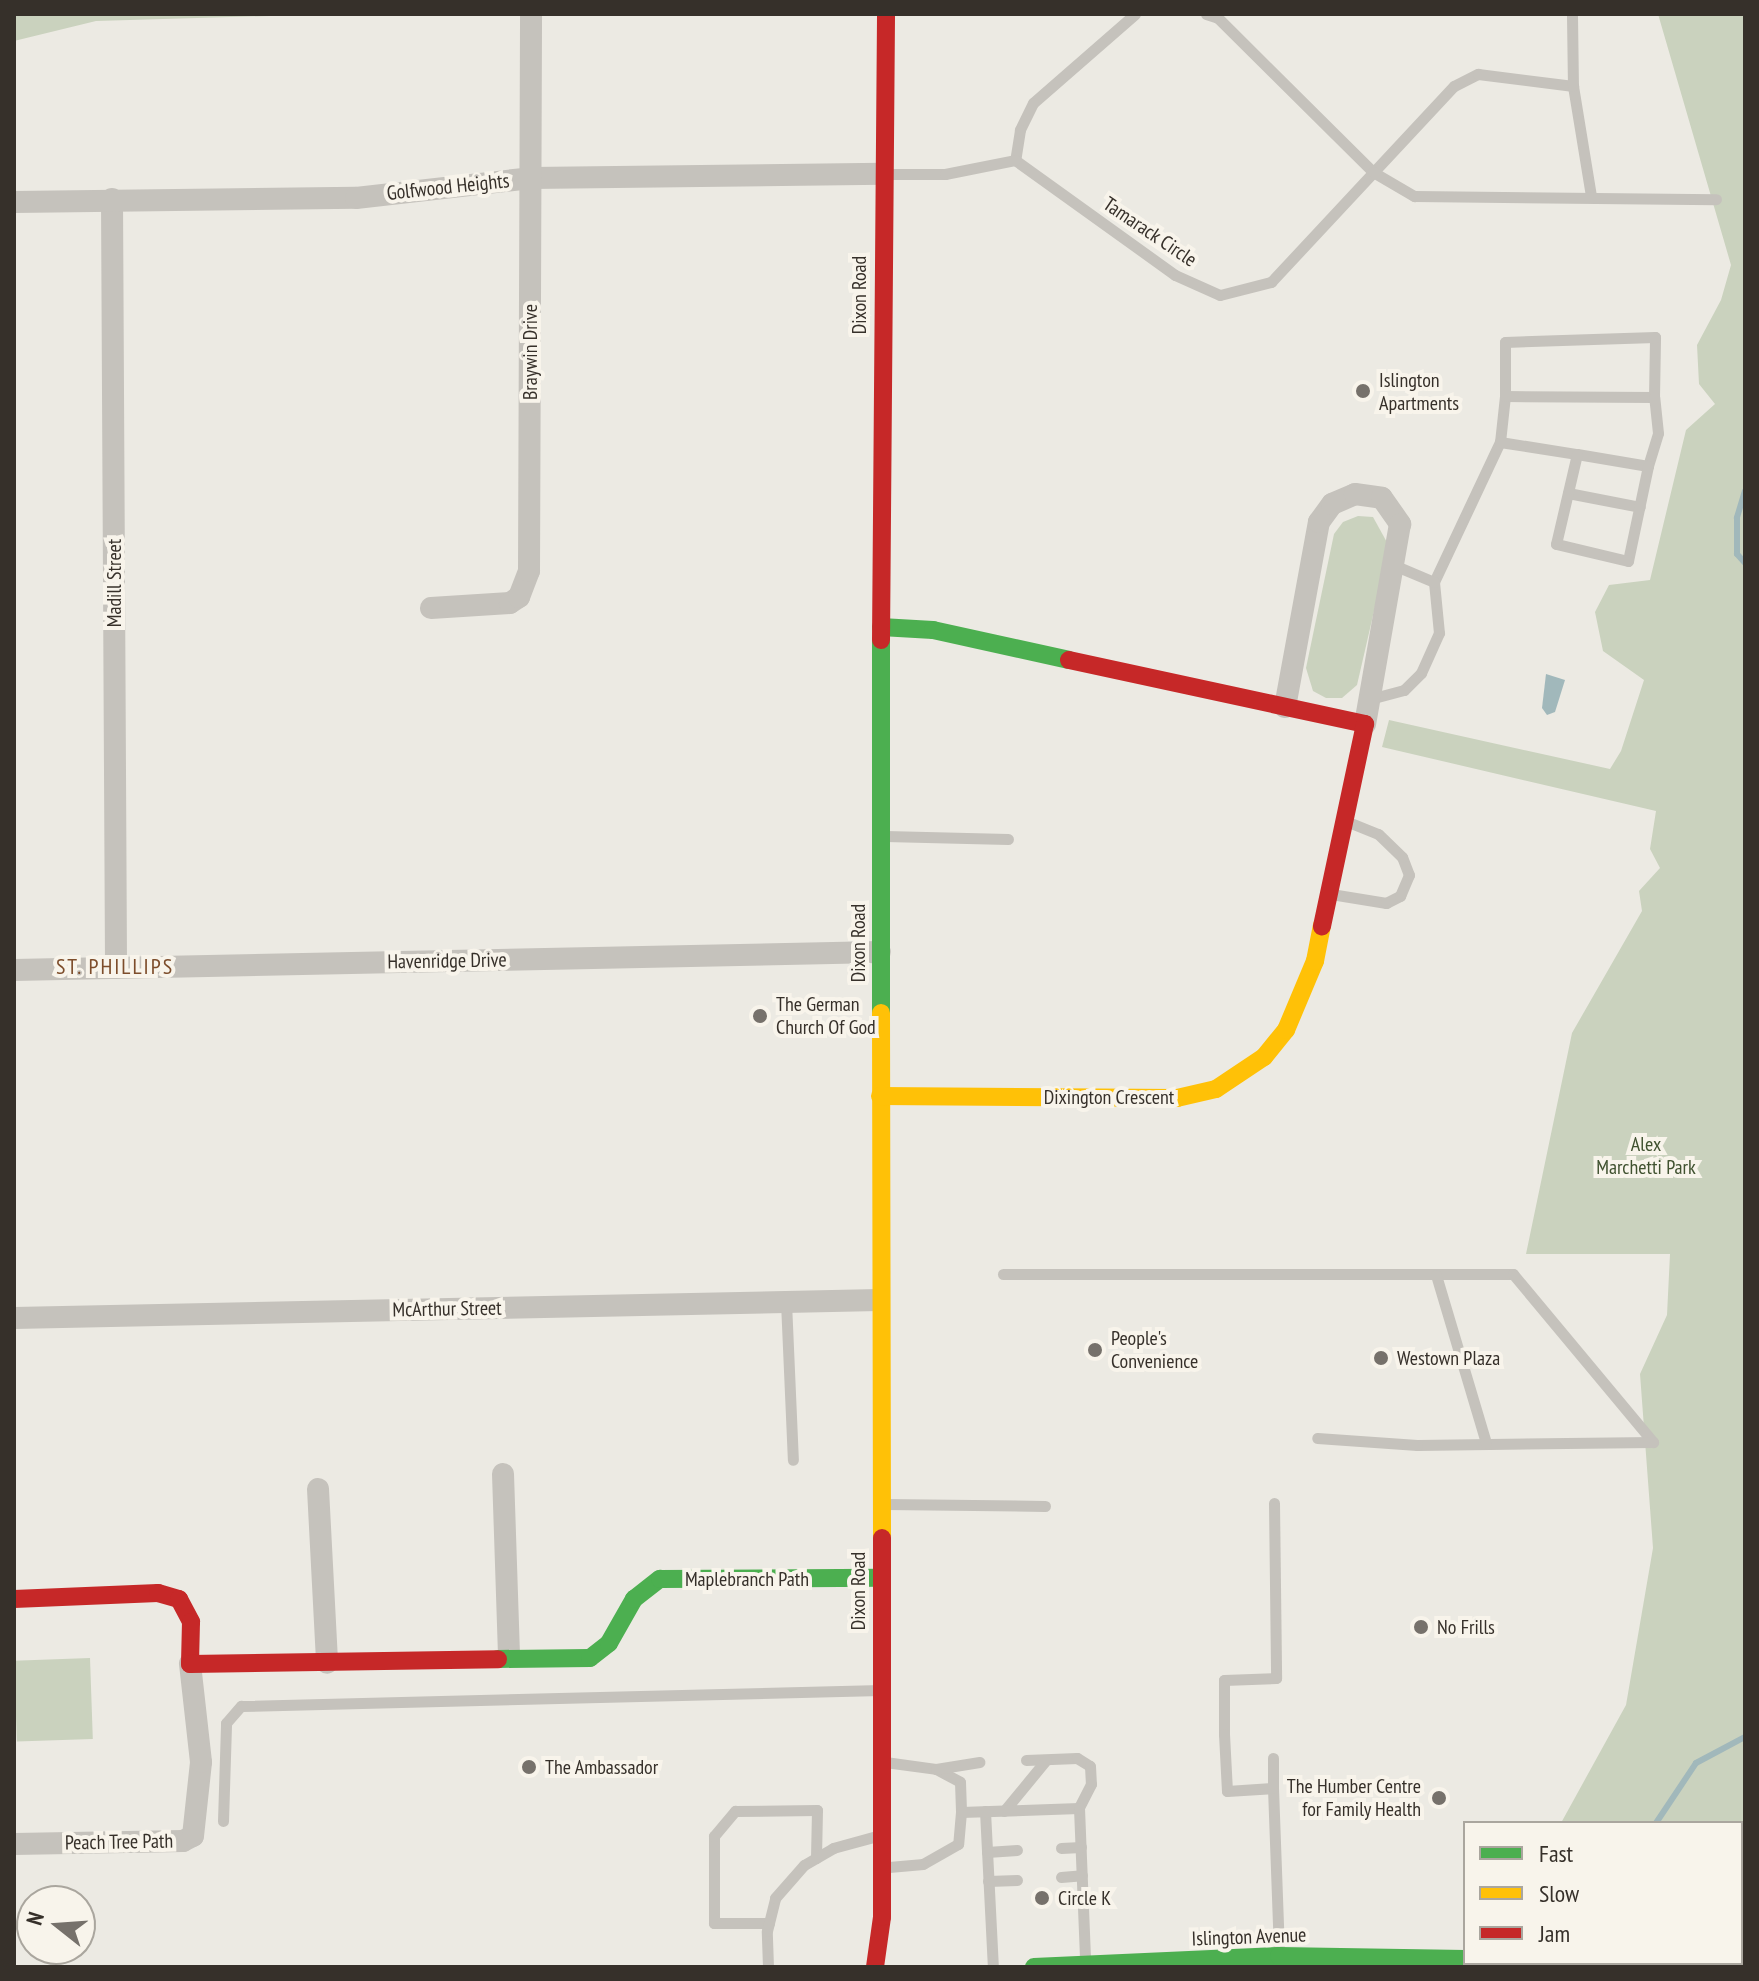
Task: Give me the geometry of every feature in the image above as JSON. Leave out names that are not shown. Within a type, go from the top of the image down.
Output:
[{"type":"main road","name":"Dixon Road","points":[[875,1967],[882,1868],[879,1578],[880,836],[886,14]]},
{"type":"main road","points":[[881,627],[933,630],[1365,724]]},
{"type":"main road","name":"Dixington Crescent","points":[[880,1096],[1177,1098],[1216,1089],[1264,1057],[1286,1030],[1315,961],[1365,724]]},
{"type":"main road","name":"Maplebranch Path","points":[[190,1664],[327,1663],[509,1655],[590,1658],[609,1643],[634,1599],[660,1579],[879,1578]]},
{"type":"main road","points":[[14,1599],[158,1593],[179,1599],[191,1622],[190,1664]]},
{"type":"main road","name":"Islington Avenue","points":[[1034,1967],[1279,1956],[1463,1959]]},
{"type":"street","name":"Braywin Drive","points":[[431,608],[510,603],[519,597],[529,571],[531,14]]},
{"type":"street","name":"Golfwood Heights","points":[[14,202],[356,198],[531,178],[883,174]]},
{"type":"street","name":"Madill Street","points":[[112,199],[116,968]]},
{"type":"street","name":"Dixington Crescent","points":[[1285,707],[1319,522],[1332,504],[1355,494],[1382,498],[1400,524],[1396,566],[1365,724]]},
{"type":"street","name":"Havenridge Drive","points":[[14,970],[880,952]]},
{"type":"street","name":"McArthur Street","points":[[14,1318],[879,1300]]},
{"type":"street","points":[[503,1474],[509,1655]]},
{"type":"street","points":[[318,1489],[327,1663]]},
{"type":"street","name":"Peach Tree Path","points":[[14,1844],[183,1841],[193,1836],[201,1762],[190,1664]]},
{"type":"lane","points":[[883,174],[945,174],[1015,160],[1020,130],[1033,103],[1135,14]]},
{"type":"lane","points":[[1206,14],[1218,18],[1373,172],[1414,196],[1716,199]]},
{"type":"lane","points":[[1572,16],[1573,86],[1591,196]]},
{"type":"lane","name":"Tamarack Circle","points":[[1015,160],[1175,275],[1220,295],[1271,282],[1454,86],[1478,74],[1573,86]]},
{"type":"lane","points":[[1370,699],[1404,690],[1434,650],[1439,633],[1434,582],[1500,442],[1505,396],[1505,342],[1655,337],[1654,397],[1658,433],[1628,561],[1556,544],[1577,454]]},
{"type":"lane","points":[[1505,396],[1654,397]]},
{"type":"lane","points":[[1500,442],[1648,466]]},
{"type":"lane","points":[[1568,493],[1640,507]]},
{"type":"lane","points":[[1396,566],[1434,582]]},
{"type":"lane","points":[[1327,894],[1386,903],[1400,896],[1409,875],[1402,857],[1378,834],[1344,821]]},
{"type":"lane","points":[[880,836],[1008,839]]},
{"type":"lane","points":[[1003,1274],[1513,1274],[1653,1442],[1486,1443],[1317,1438]]},
{"type":"lane","points":[[1436,1275],[1486,1443]]},
{"type":"lane","points":[[786,1302],[793,1460]]},
{"type":"lane","points":[[1273,1788],[1227,1791],[1224,1680],[1272,1683],[1276,1678],[1274,1503]]},
{"type":"lane","points":[[880,1504],[1045,1506]]},
{"type":"lane","points":[[223,1821],[226,1723],[241,1706],[881,1690]]},
{"type":"lane","points":[[1026,1760],[1077,1758],[1090,1766],[1091,1784],[1079,1808],[1085,1965]]},
{"type":"lane","points":[[1273,1758],[1279,1956]]},
{"type":"lane","points":[[1004,1811],[1046,1760]]},
{"type":"lane","points":[[881,1761],[936,1769],[979,1762]]},
{"type":"lane","points":[[882,1868],[923,1864],[958,1844],[960,1782],[936,1769]]},
{"type":"lane","points":[[961,1812],[1079,1808]]},
{"type":"lane","points":[[769,1923],[714,1923],[714,1836],[735,1811],[817,1810],[816,1858]]},
{"type":"lane","points":[[985,1811],[993,1967]]},
{"type":"lane","points":[[768,1967],[769,1923],[775,1898],[816,1858],[882,1834]]},
{"type":"lane","points":[[1061,1848],[1081,1847]]},
{"type":"lane","points":[[987,1852],[1017,1850]]},
{"type":"lane","points":[[1061,1877],[1082,1875]]},
{"type":"lane","points":[[988,1881],[1017,1880]]},
{"type":"green space","points":[[14,14],[336,14],[96,21],[14,41]]},
{"type":"green space","name":"Alex Marchetti Park","points":[[1658,14],[1745,14],[1745,1919],[1743,1821],[1562,1821],[1626,1705],[1653,1548],[1640,1374],[1667,1315],[1670,1254],[1526,1254],[1572,1033],[1642,911],[1639,891],[1660,868],[1650,849],[1656,811],[1382,747],[1389,720],[1610,769],[1621,751],[1644,680],[1603,651],[1595,612],[1609,585],[1650,580],[1686,430],[1715,404],[1699,384],[1697,345],[1721,300],[1731,265]]},
{"type":"green space","points":[[1358,516],[1373,517],[1389,546],[1357,685],[1342,698],[1326,698],[1313,691],[1306,668],[1334,534],[1343,522]]},
{"type":"green space","points":[[90,1658],[93,1739],[17,1742],[14,1661]]},
{"type":"water","points":[[1546,674],[1565,680],[1555,712],[1547,715],[1542,708]]},
{"type":"waterway","points":[[1745,491],[1737,518],[1737,554],[1745,563]]},
{"type":"waterway","points":[[1657,1821],[1696,1763],[1745,1737]]},
{"type":"traffic: fast","points":[[881,627],[933,630],[1069,660]]},
{"type":"traffic: fast","points":[[881,640],[881,1013]]},
{"type":"traffic: fast","points":[[498,1659],[590,1658],[609,1643],[634,1599],[660,1579],[879,1578]]},
{"type":"traffic: fast","points":[[1034,1967],[1279,1956],[1463,1959]]},
{"type":"traffic: slow","points":[[880,1096],[1177,1098],[1216,1089],[1264,1057],[1286,1030],[1315,961],[1322,926]]},
{"type":"traffic: slow","points":[[881,1013],[882,1538]]},
{"type":"traffic: jam","points":[[881,640],[886,14]]},
{"type":"traffic: jam","points":[[1069,660],[1365,724],[1322,926]]},
{"type":"traffic: jam","points":[[875,1967],[882,1917],[882,1538]]},
{"type":"traffic: jam","points":[[14,1599],[158,1593],[179,1599],[191,1622],[190,1664],[498,1659]]},
{"type":"place","name":"Islington Apartments","points":[[1363,391]]},
{"type":"place","name":"The German Church Of God","points":[[760,1016]]},
{"type":"place","name":"People's Convenience","points":[[1095,1350]]},
{"type":"place","name":"Westown Plaza","points":[[1381,1358]]},
{"type":"place","name":"No Frills","points":[[1421,1627]]},
{"type":"place","name":"The Ambassador","points":[[529,1767]]},
{"type":"place","name":"The Humber Centre for Family Health","points":[[1439,1798]]},
{"type":"place","name":"Circle K","points":[[1042,1898]]},
{"type":"district","name":"ST. PHILLIPS","points":[[115,967]]}]
